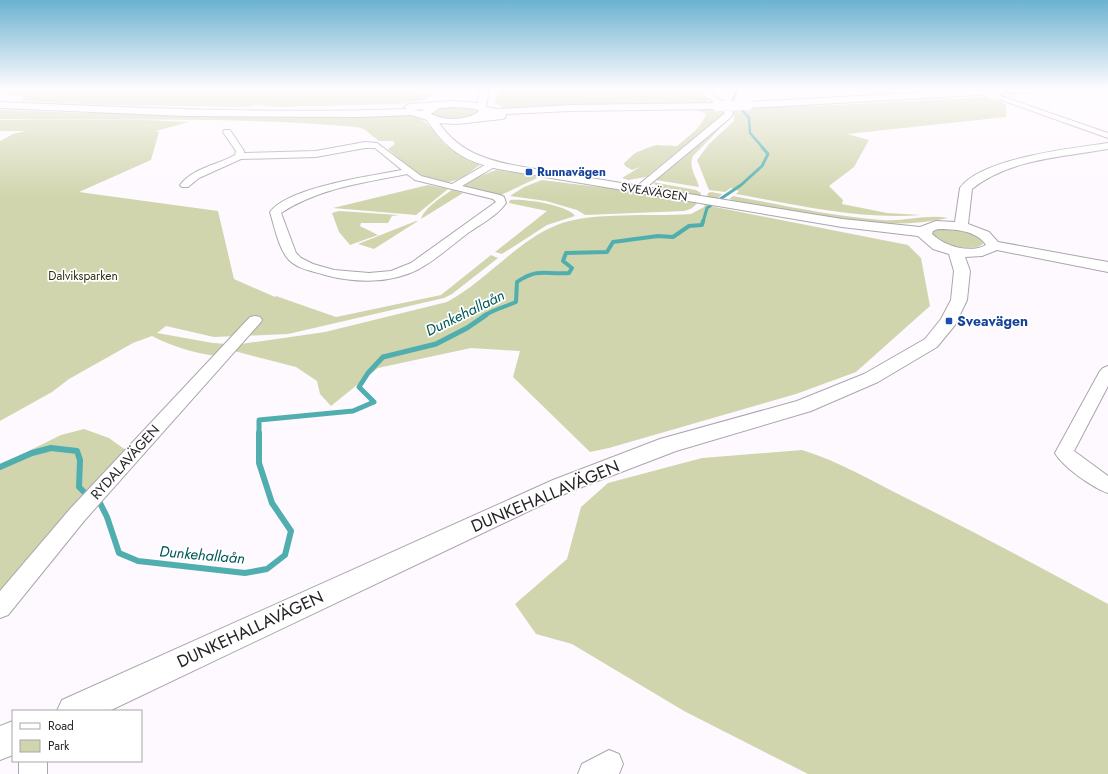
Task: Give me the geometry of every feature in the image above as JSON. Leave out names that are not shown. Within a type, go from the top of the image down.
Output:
[{"type":"street","points":[[434,125],[442,137],[455,149],[480,161]]},
{"type":"street","points":[[456,125],[448,130],[449,137],[480,161]]},
{"type":"street","points":[[639,189],[716,125]]},
{"type":"street","points":[[1077,125],[1108,136]]},
{"type":"street","points":[[227,132],[240,151],[239,156]]},
{"type":"street","points":[[185,185],[190,179],[222,166],[239,156],[316,154],[371,145],[377,146],[409,171],[426,181],[500,199],[501,203],[415,266],[402,272],[367,277],[342,276],[302,264],[294,259],[290,254],[275,212],[299,198],[330,188],[409,171]]},
{"type":"street","points":[[960,226],[964,220],[963,206],[966,188],[981,177],[1017,164],[1108,146]]},
{"type":"street","name":"SVEAVÄGEN","points":[[480,161],[753,209],[842,223],[924,232]]},
{"type":"street","points":[[453,187],[493,164]]},
{"type":"street","points":[[993,246],[992,242],[982,234],[960,226],[936,225],[930,226],[924,232],[928,239],[933,242],[955,250],[984,252],[993,246],[1108,267]]},
{"type":"street","name":"DUNKEHALLAVÄGEN","points":[[75,710],[561,486],[668,445],[804,406],[871,378],[931,343],[949,320],[959,300],[962,271],[955,250]]},
{"type":"street","name":"RYDALAVÄGEN","points":[[0,608],[82,509],[255,320]]},
{"type":"street","points":[[1108,371],[1064,453],[1084,470],[1108,486]]},
{"type":"street","points":[[0,743],[12,738]]},
{"type":"street","points":[[33,762],[33,774]]},
{"type":"green space","name":"Dalviksparken","points":[[0,125],[178,125],[156,131],[159,132],[151,160],[79,192],[218,211],[234,279],[275,297],[276,296],[336,317],[441,295],[491,255],[498,258],[452,294],[444,298],[288,334],[214,337],[166,326],[157,333],[227,344],[217,356],[184,349],[152,336],[133,343],[69,379],[52,392],[0,421],[0,141],[13,134],[26,131],[0,131]]},
{"type":"green space","points":[[329,125],[429,125],[450,149],[474,160],[480,165],[456,180],[444,182],[435,181],[426,178],[409,167],[388,149],[395,144],[393,141],[379,141],[364,129],[357,127]]},
{"type":"green space","points":[[700,125],[710,125],[646,177],[628,180],[622,178],[640,167],[632,170],[625,166],[624,163],[635,153],[656,145],[677,146]]},
{"type":"green space","points":[[723,125],[693,156],[692,168],[699,187],[656,180]]},
{"type":"green space","points":[[730,125],[930,125],[847,134],[869,140],[854,167],[829,186],[843,200],[842,204],[887,213],[921,215],[898,216],[852,213],[805,207],[736,194],[739,191],[731,188],[725,192],[709,190],[697,160],[709,144]]},
{"type":"green space","points":[[496,170],[533,175],[537,178],[501,195],[465,187],[465,184]]},
{"type":"green space","points":[[542,180],[647,193],[685,194],[660,188],[652,182],[696,190],[701,193],[696,205],[691,209],[684,211],[585,215],[577,210],[546,201],[510,196],[524,187]]},
{"type":"green space","points":[[428,185],[448,189],[416,215],[333,208]]},
{"type":"green space","points":[[452,190],[463,193],[421,219],[430,206]]},
{"type":"green space","points":[[711,192],[722,194],[710,206],[908,245],[921,258],[930,306],[856,372],[796,394],[609,448],[590,452],[513,377],[520,351],[471,348],[378,368],[331,406],[320,394],[317,381],[296,367],[234,351],[241,344],[325,332],[447,302],[475,284],[529,241],[557,225],[571,221],[604,216],[691,214],[704,207],[708,193]]},
{"type":"green space","points":[[733,196],[844,216],[881,220],[932,217],[948,218],[898,224],[872,223],[821,217],[745,204],[729,199]]},
{"type":"green space","points":[[510,200],[545,203],[571,212],[575,216],[547,225],[502,254],[495,252],[547,211],[509,203]]},
{"type":"green space","points":[[339,211],[399,215],[392,216],[388,223],[361,223],[360,226],[378,235],[350,245],[339,232],[332,213]]},
{"type":"green space","points":[[418,221],[374,249],[358,244]]},
{"type":"green space","points":[[944,227],[969,232],[981,238],[983,244],[978,247],[971,248],[947,245],[935,238],[932,233],[933,230]]},
{"type":"green space","points":[[84,429],[109,438],[127,451],[0,598],[0,465],[61,435]]},
{"type":"green space","points":[[802,450],[854,471],[981,536],[1108,604],[1108,774],[808,774],[684,711],[572,644],[536,634],[515,604],[567,559],[581,507],[608,483],[702,458]]},
{"type":"waterway","name":"Dunkehallaån","points":[[749,125],[750,133],[763,148]]},
{"type":"waterway","name":"Dunkehallaån","points":[[703,222],[707,208],[741,185],[762,166],[768,154],[762,147]]},
{"type":"waterway","name":"Dunkehallaån","points":[[486,315],[516,302],[517,282],[525,277],[537,273],[569,273],[572,268],[563,261],[566,253],[607,252],[613,242],[658,236],[673,237],[689,226],[702,225],[703,221]]},
{"type":"waterway","name":"Dunkehallaån","points":[[99,501],[107,517],[119,553],[138,561],[245,573],[267,569],[285,555],[291,531],[272,503],[259,463],[259,420],[353,411],[374,402],[359,387],[368,373],[383,357],[436,344],[467,328],[486,315]]},
{"type":"waterway","name":"Dunkehallaån","points":[[0,467],[32,453],[51,448],[77,451],[80,460],[79,487],[84,492]]},
{"type":"place","name":"Runnavägen","points":[[529,172]]},
{"type":"place","name":"Sveavägen","points":[[949,321]]}]
